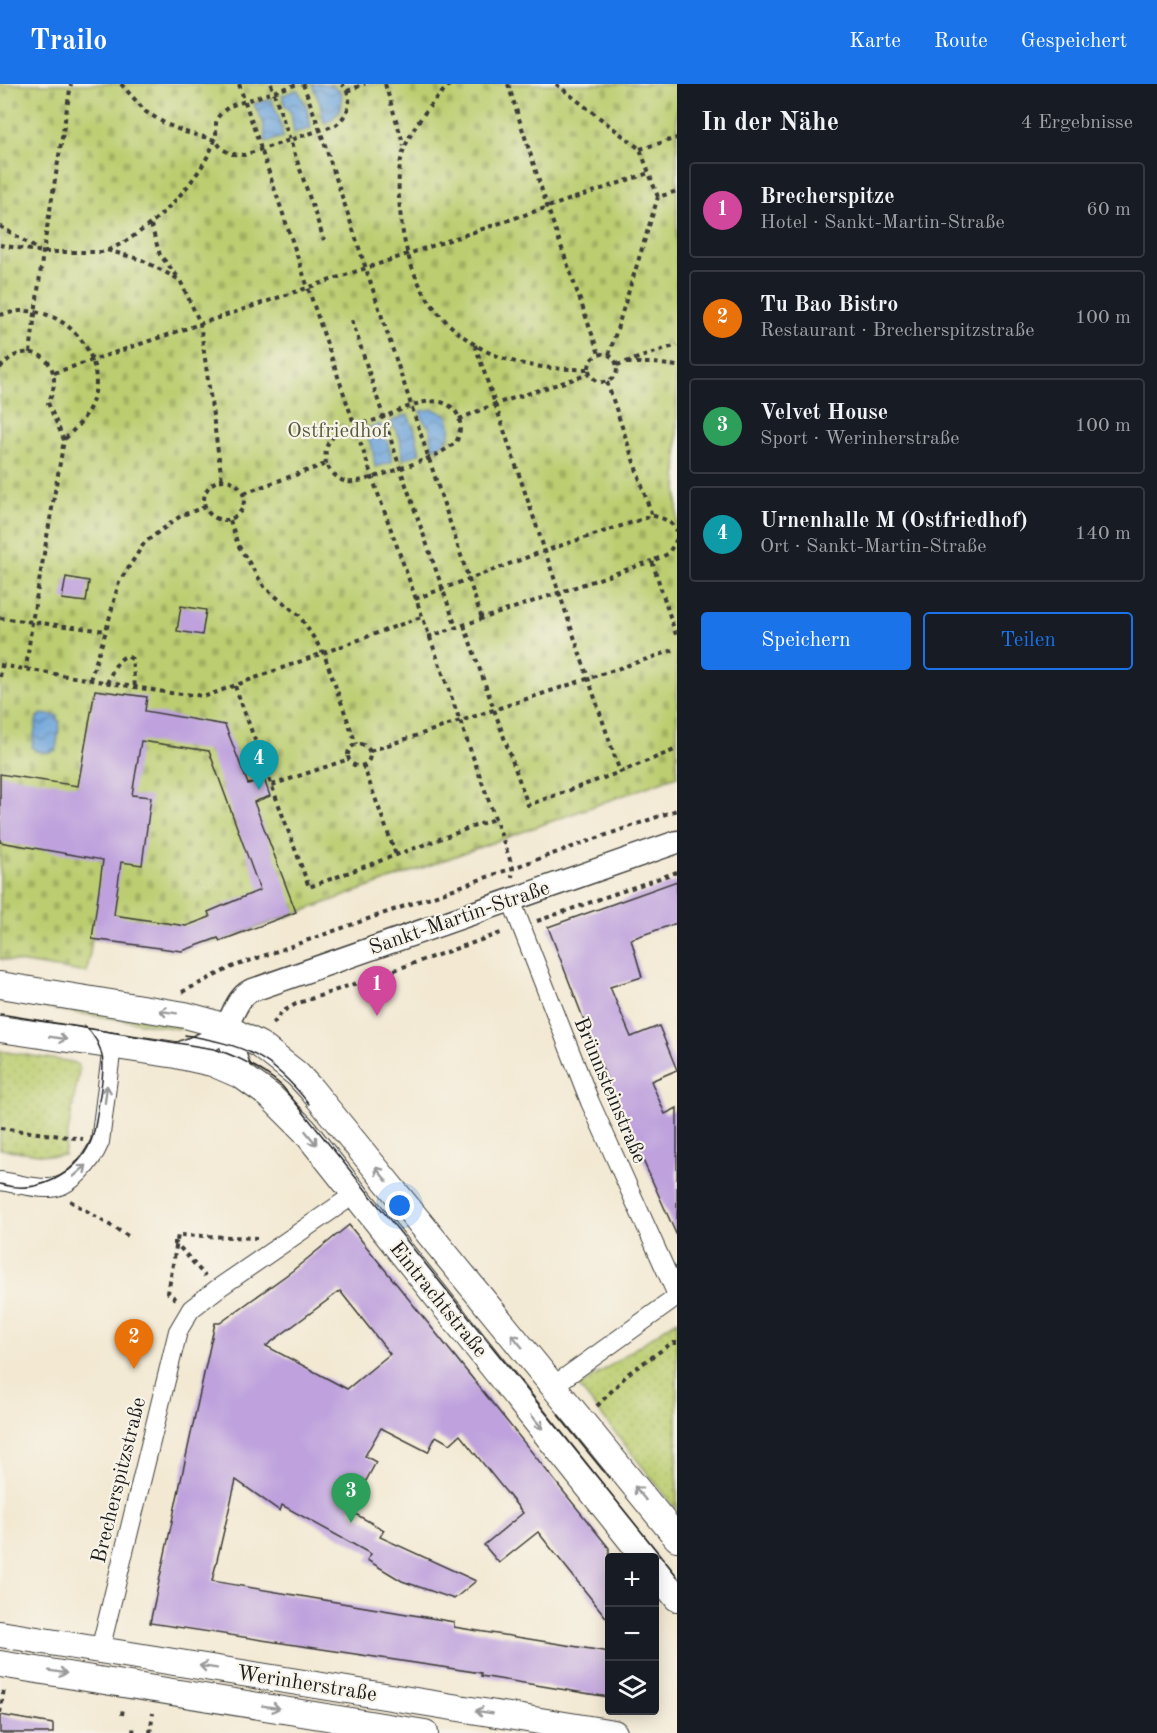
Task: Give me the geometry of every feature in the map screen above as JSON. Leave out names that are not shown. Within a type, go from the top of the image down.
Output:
[{"type":"main road","name":"Eintrachtstraße","points":[[0,985],[185,1015],[225,1027],[261,1045],[297,1074],[677,1538]]},
{"type":"main road","name":"Eintrachtstraße","points":[[0,1029],[176,1055],[212,1063],[242,1076],[285,1109],[642,1553]]},
{"type":"main road","points":[[659,1575],[677,1598]]},
{"type":"main road","name":"Werinherstraße","points":[[0,1634],[614,1733]]},
{"type":"main road","name":"Werinherstraße","points":[[0,1664],[426,1733]]},
{"type":"street","name":"Sankt-Martin-Straße","points":[[225,1027],[244,994],[250,991],[677,842]]},
{"type":"street","name":"Brünnsteinstraße","points":[[511,900],[590,1102],[677,1296]]},
{"type":"street","points":[[176,1055],[212,1039],[225,1027],[242,1076]]},
{"type":"street","points":[[0,1181],[49,1189],[63,1184],[80,1173],[95,1154],[100,1142],[112,1046]]},
{"type":"street","name":"Brecherspitzstraße","points":[[100,1650],[178,1331],[191,1309],[355,1194]]},
{"type":"street","points":[[553,1386],[677,1296]]},
{"type":"path","points":[[30,353],[42,252],[71,84]]},
{"type":"path","points":[[121,84],[146,112],[166,124],[215,140],[232,154],[244,155],[336,125],[346,116],[349,108],[347,91],[342,84]]},
{"type":"path","points":[[239,84],[421,618],[513,868]]},
{"type":"path","points":[[271,84],[324,240]]},
{"type":"path","points":[[0,245],[42,252],[102,252],[123,244],[151,225],[195,176],[215,140],[215,121],[221,112],[230,106],[298,84]]},
{"type":"path","points":[[303,84],[482,619]]},
{"type":"path","points":[[347,91],[365,84]]},
{"type":"path","points":[[385,84],[405,147]]},
{"type":"path","points":[[450,84],[430,104],[405,147],[397,185],[402,232],[416,280],[444,319],[475,345],[495,354],[538,367],[590,372],[598,381],[607,382],[615,376],[617,365],[609,355],[599,354],[591,360],[590,372]]},
{"type":"path","points":[[508,84],[547,206],[599,354]]},
{"type":"path","points":[[556,84],[640,149],[658,197],[609,355]]},
{"type":"path","points":[[640,149],[677,138]]},
{"type":"path","points":[[54,373],[649,173]]},
{"type":"path","points":[[658,197],[677,191]]},
{"type":"path","points":[[151,225],[160,255],[180,280],[200,323],[222,480]]},
{"type":"path","points":[[0,226],[42,252]]},
{"type":"path","points":[[107,250],[142,260],[180,280]]},
{"type":"path","points":[[0,315],[24,310],[51,315],[74,330],[90,353],[96,379],[91,406],[76,429],[64,440]]},
{"type":"path","points":[[352,320],[400,468],[456,627]]},
{"type":"path","points":[[475,345],[620,772]]},
{"type":"path","points":[[617,365],[677,345]]},
{"type":"path","points":[[0,368],[17,354],[30,353],[40,356],[49,363],[56,384],[48,403],[64,440],[26,669]]},
{"type":"path","points":[[0,357],[5,362]]},
{"type":"path","points":[[623,363],[677,366]]},
{"type":"path","points":[[459,418],[590,372]]},
{"type":"path","points":[[607,382],[652,516]]},
{"type":"path","points":[[439,401],[448,405],[455,412],[459,418],[460,427],[456,443],[440,453],[400,468],[356,482],[347,482],[332,474],[326,464],[327,443],[332,437],[339,432],[383,417],[439,401]]},
{"type":"path","points":[[244,493],[326,464]]},
{"type":"path","points":[[222,480],[232,481],[244,493],[243,507],[238,515],[230,520],[215,518],[205,507],[207,490],[211,485],[222,480]]},
{"type":"path","points":[[90,680],[119,582],[145,542],[182,515],[205,507]]},
{"type":"path","points":[[415,598],[544,551],[652,516],[658,516],[673,524],[677,531]]},
{"type":"path","points":[[230,520],[238,545],[265,588],[299,615],[324,654],[356,744]]},
{"type":"path","points":[[428,637],[652,561],[668,554],[677,539]]},
{"type":"path","points":[[652,561],[677,638]]},
{"type":"path","points":[[0,618],[106,631]]},
{"type":"path","points":[[0,677],[1,665],[107,683],[206,696],[421,618]]},
{"type":"path","points":[[464,625],[528,805],[677,749]]},
{"type":"path","points":[[370,751],[677,649]]},
{"type":"path","points":[[107,683],[117,663],[122,657],[127,656],[132,659],[135,687]]},
{"type":"path","points":[[235,686],[309,888],[494,819]]},
{"type":"path","points":[[349,759],[350,748],[356,744],[363,744],[370,751]]},
{"type":"path","points":[[349,759],[356,766],[363,765],[369,761],[370,751]]},
{"type":"path","points":[[272,785],[349,759]]},
{"type":"path","points":[[363,765],[396,855]]},
{"type":"path","points":[[179,994],[232,967],[677,810]]},
{"type":"path","points":[[273,1024],[282,1012],[296,1004],[677,872]]},
{"type":"path","points":[[0,1128],[100,1142]]},
{"type":"path","points":[[49,1189],[128,1236]]},
{"type":"path","points":[[191,1309],[168,1293],[178,1235],[259,1239]]},
{"type":"path","points":[[175,1243],[217,1289]]},
{"type":"path","points":[[580,1419],[590,1413],[628,1373],[672,1343],[677,1343]]},
{"type":"path","points":[[0,1713],[4,1689]]},
{"type":"path","points":[[122,1715],[123,1708]]},
{"type":"path","points":[[150,1733],[153,1713]]},
{"type":"path","points":[[133,1733],[134,1725]]},
{"type":"green space","name":"Ostfriedhof","points":[[0,84],[677,84],[677,776],[220,941],[204,943],[182,951],[92,939],[87,973],[0,959]]},
{"type":"green space","points":[[0,995],[180,1025],[180,1029],[0,1001]]},
{"type":"green space","points":[[0,1051],[73,1062],[78,1065],[79,1071],[64,1155],[54,1156],[0,1149]]},
{"type":"green space","points":[[677,1320],[677,1510],[579,1387]]},
{"type":"water","points":[[312,85],[330,85],[336,88],[342,99],[339,111],[324,123],[320,103]]},
{"type":"water","points":[[298,90],[307,108],[311,128],[294,133],[291,113],[282,95]]},
{"type":"water","points":[[271,99],[279,117],[283,137],[266,142],[263,122],[254,104]]},
{"type":"water","points":[[433,409],[447,415],[450,431],[447,440],[433,449],[430,428],[423,420],[420,411]]},
{"type":"water","points":[[408,415],[416,434],[420,453],[403,459],[400,439],[391,421]]},
{"type":"water","points":[[380,424],[388,443],[392,462],[375,467],[372,447],[363,430]]},
{"type":"water","points":[[41,714],[58,716],[57,720],[60,721],[56,751],[52,750],[52,753],[35,751],[32,748],[37,716],[40,717]]},
{"type":"building","points":[[66,577],[89,581],[86,602],[62,599]]},
{"type":"building","points":[[181,606],[206,610],[202,635],[177,631]]},
{"type":"building","points":[[95,690],[147,697],[145,711],[225,725],[248,784],[264,779],[270,796],[254,802],[296,912],[220,941],[218,938],[182,951],[92,939],[103,860],[0,842],[0,774],[78,786]],"holes":[[[141,741],[209,751],[260,890],[208,912],[210,917],[186,926],[114,915],[121,862],[142,865],[151,797],[132,795]]]},
{"type":"building","points":[[677,881],[677,923],[631,939],[642,977],[610,987],[631,1037],[659,1026],[677,1070],[651,1081],[665,1114],[677,1108],[677,1236],[607,1080],[548,927]]},
{"type":"building","points":[[349,1225],[609,1548],[609,1553],[605,1553],[605,1616],[538,1532],[499,1563],[484,1545],[523,1513],[460,1435],[450,1444],[436,1436],[428,1452],[381,1428],[365,1456],[376,1462],[350,1511],[384,1530],[380,1537],[476,1581],[454,1599],[402,1581],[367,1560],[371,1554],[282,1505],[280,1511],[236,1480],[212,1581],[454,1622],[454,1627],[605,1651],[605,1696],[481,1676],[481,1673],[150,1623],[215,1323],[220,1323],[292,1271]],"holes":[[[340,1291],[390,1354],[347,1389],[266,1346]]]},
{"type":"building","points":[[0,1715],[53,1724],[53,1733],[0,1733]]},
{"type":"tram line","points":[[0,1014],[214,1049],[250,1064],[282,1086],[677,1576]]},
{"type":"tram line","points":[[0,1184],[27,1187],[53,1180],[76,1164],[91,1141],[101,1090],[103,1060],[98,1043],[84,1025]]},
{"type":"tram line","points":[[185,1035],[224,1043],[255,1055],[282,1074],[309,1104]]},
{"type":"tram line","points":[[558,1415],[609,1478]]},
{"type":"place","name":"Urnenhalle M (Ostfriedhof)","points":[[259,790]]},
{"type":"place","name":"Brecherspitze","points":[[377,1016]]},
{"type":"place","name":"Tu Bao Bistro","points":[[134,1369]]},
{"type":"place","name":"Velvet House","points":[[351,1523]]}]
